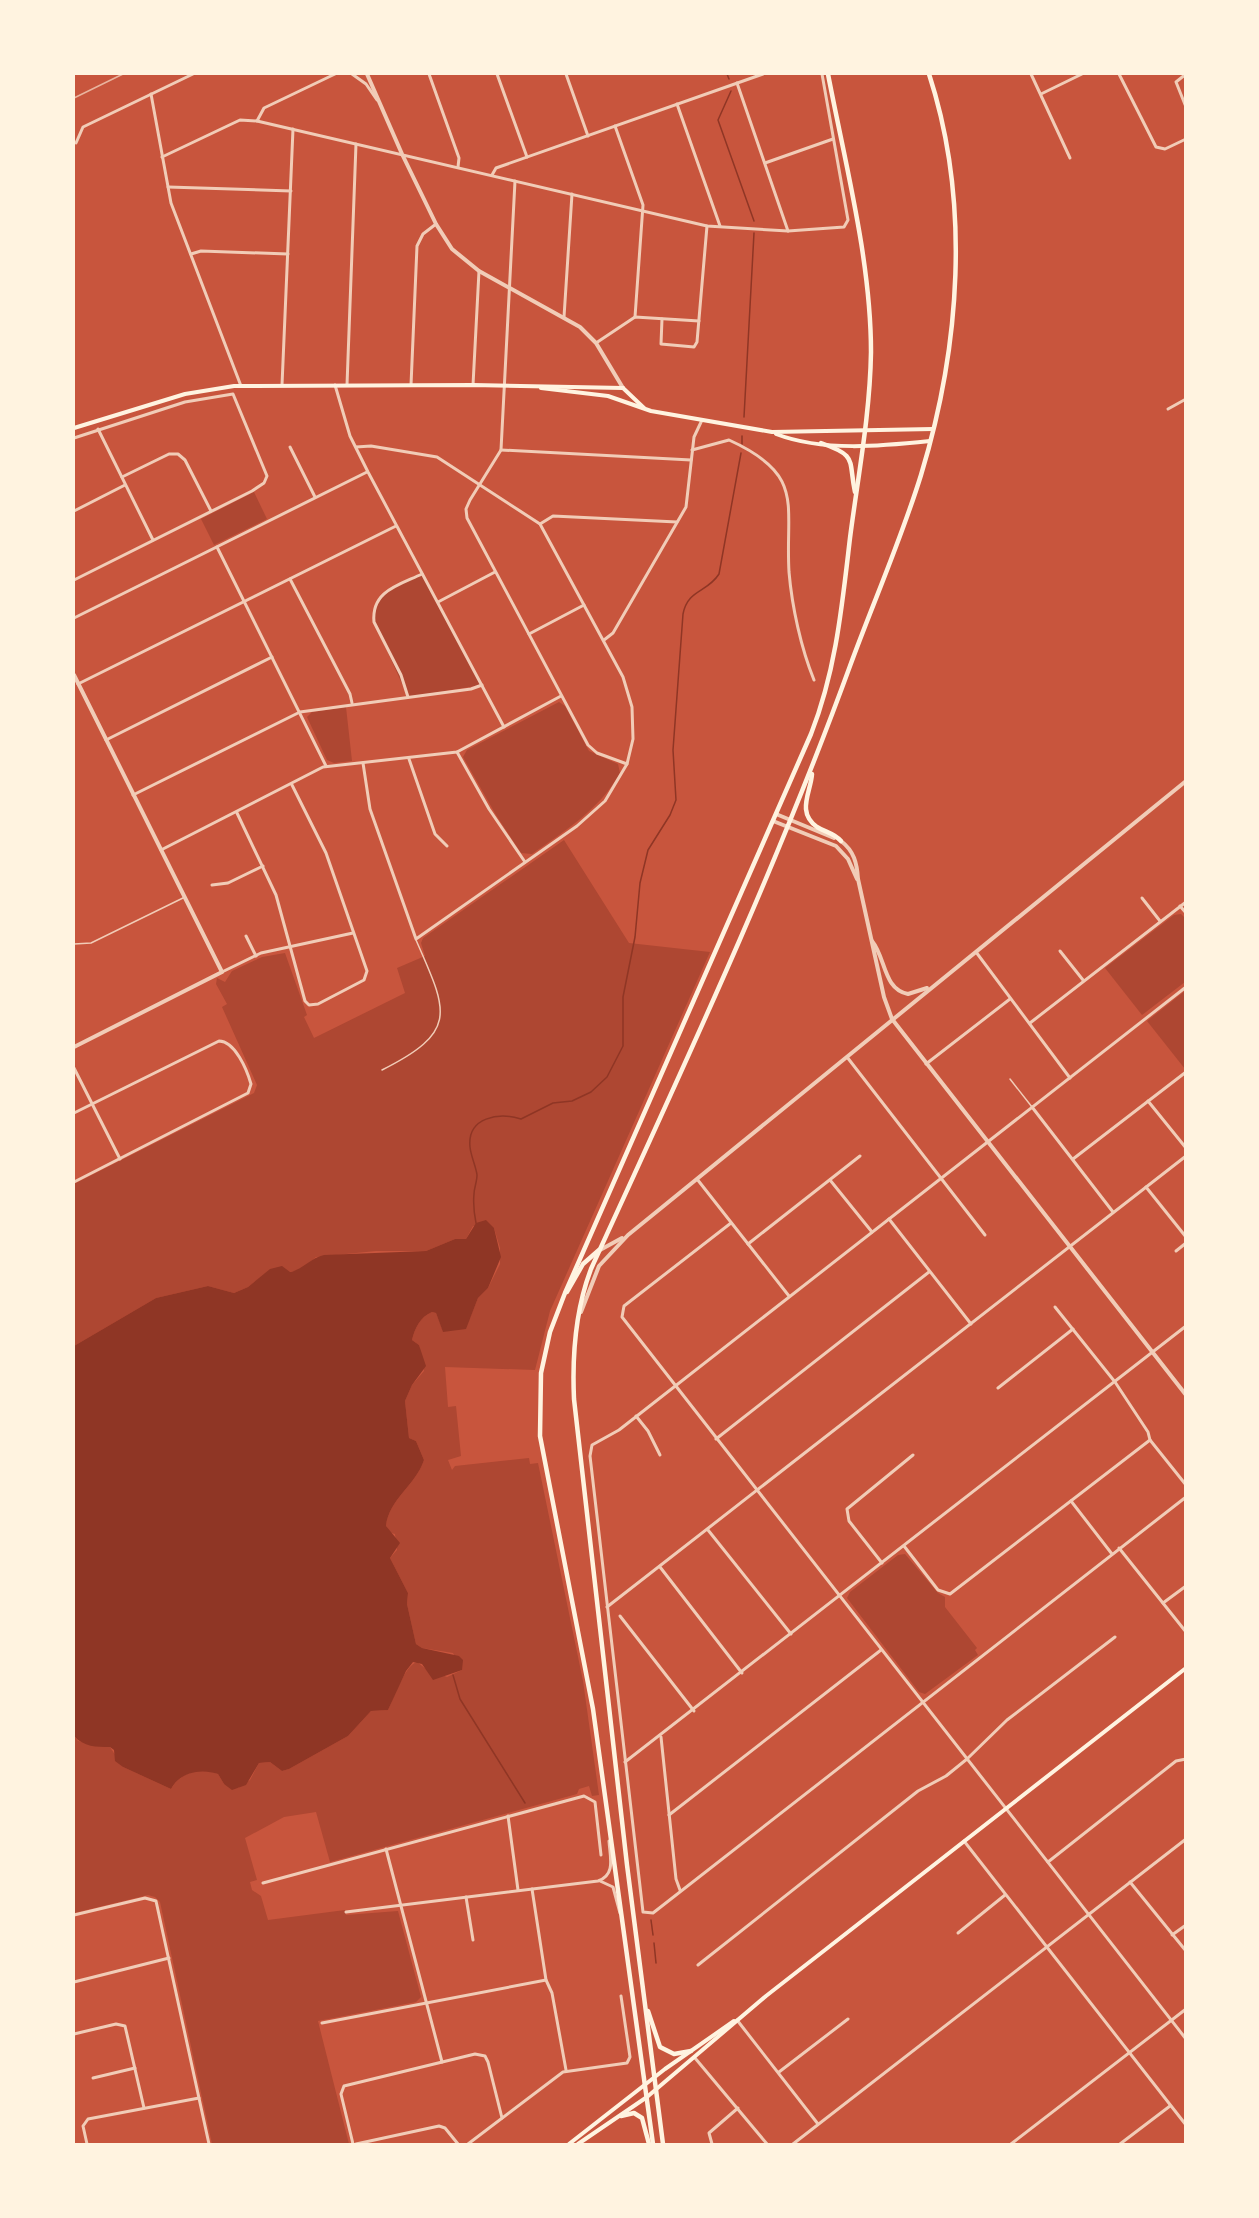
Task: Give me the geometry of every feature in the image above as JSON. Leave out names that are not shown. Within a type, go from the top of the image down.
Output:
[{"type":"main road","points":[[651,2145],[646,2084],[588,1683],[543,1461],[538,1392],[543,1359],[565,1293],[811,734],[831,672],[840,631],[865,432],[871,352],[868,295],[828,74]]},
{"type":"main road","points":[[663,2145],[658,2088],[627,1865],[574,1399],[573,1361],[578,1314],[585,1284],[599,1250],[762,893],[812,771],[908,515],[930,441],[952,319],[956,238],[952,180],[944,130],[929,74]]},
{"type":"main road","points":[[74,429],[185,394],[241,386],[473,385],[623,388],[645,410]]},
{"type":"main road","points":[[535,387],[612,398],[645,410],[772,432],[933,429]]},
{"type":"main road","points":[[612,398],[623,388]]},
{"type":"main road","points":[[772,432],[791,439],[821,443],[863,445],[930,441]]},
{"type":"main road","points":[[821,443],[840,450],[848,457],[854,471],[856,494]]},
{"type":"main road","points":[[812,771],[805,802],[808,816],[816,826],[841,841]]},
{"type":"main road","points":[[565,1293],[572,1287],[583,1264],[599,1250]]},
{"type":"main road","points":[[578,2145],[647,2097],[737,2020],[1185,1668]]},
{"type":"main road","points":[[646,2006],[660,2047],[674,2054],[691,2051]]},
{"type":"main road","points":[[569,2145],[656,2076],[737,2020]]},
{"type":"main road","points":[[621,2116],[634,2114],[642,2118],[651,2145]]},
{"type":"street","points":[[76,143],[83,127],[193,74]]},
{"type":"street","points":[[257,121],[264,108],[335,74]]},
{"type":"street","points":[[352,74],[366,84],[377,100]]},
{"type":"street","points":[[367,74],[402,154],[436,224],[452,249],[478,271],[580,327],[596,343],[623,388]]},
{"type":"street","points":[[429,74],[459,158],[458,167]]},
{"type":"street","points":[[497,74],[527,157]]},
{"type":"street","points":[[566,74],[588,136]]},
{"type":"street","points":[[492,175],[496,168],[763,74]]},
{"type":"street","points":[[162,157],[240,120],[257,121],[706,226],[788,231],[840,228],[847,224],[822,74]]},
{"type":"street","points":[[1031,74],[1070,158]]},
{"type":"street","points":[[1069,74],[1071,79]]},
{"type":"street","points":[[1041,94],[1082,74]]},
{"type":"street","points":[[1119,74],[1156,147],[1165,149],[1185,139]]},
{"type":"street","points":[[1185,74],[1178,78],[1176,86],[1185,107]]},
{"type":"street","points":[[733,84],[765,163],[788,231]]},
{"type":"street","points":[[151,94],[168,187],[241,386]]},
{"type":"street","points":[[677,104],[721,227]]},
{"type":"street","points":[[615,126],[644,210],[635,317]]},
{"type":"street","points":[[282,385],[293,129]]},
{"type":"street","points":[[765,163],[833,139]]},
{"type":"street","points":[[347,385],[356,144]]},
{"type":"street","points":[[515,181],[501,450],[470,500],[466,509],[467,518],[588,745],[597,753],[627,764]]},
{"type":"street","points":[[168,187],[291,191]]},
{"type":"street","points":[[564,317],[572,194]]},
{"type":"street","points":[[411,385],[417,246],[423,234],[436,224]]},
{"type":"street","points":[[662,319],[661,344],[689,348],[697,342],[706,226]]},
{"type":"street","points":[[191,254],[201,251],[288,254]]},
{"type":"street","points":[[473,385],[478,271]]},
{"type":"street","points":[[596,343],[635,317],[699,321]]},
{"type":"street","points":[[335,385],[356,447],[368,472],[504,727]]},
{"type":"street","points":[[74,438],[185,402],[233,394],[267,476],[261,485],[74,580]]},
{"type":"street","points":[[1168,408],[1185,399]]},
{"type":"street","points":[[604,640],[614,633],[687,503],[694,437],[702,420]]},
{"type":"street","points":[[98,429],[153,540]]},
{"type":"street","points":[[692,450],[729,440],[768,464],[783,482],[791,511],[790,584],[814,680]]},
{"type":"street","points":[[356,447],[371,446],[436,457],[540,524],[623,677],[632,707],[633,739],[627,764],[606,801],[592,814],[416,939],[370,809],[363,763]]},
{"type":"street","points":[[290,447],[315,497]]},
{"type":"street","points":[[501,450],[691,460]]},
{"type":"street","points":[[122,477],[169,454],[178,454],[185,460],[211,511]]},
{"type":"street","points":[[74,618],[368,472]]},
{"type":"street","points":[[74,511],[126,485]]},
{"type":"street","points":[[540,524],[553,516],[677,522]]},
{"type":"street","points":[[78,684],[397,526]]},
{"type":"street","points":[[217,547],[326,766]]},
{"type":"street","points":[[438,602],[495,572]]},
{"type":"street","points":[[408,697],[374,622],[373,612],[375,604],[385,591],[422,573]]},
{"type":"street","points":[[290,579],[350,694],[352,704]]},
{"type":"street","points":[[529,634],[584,605]]},
{"type":"street","points":[[106,740],[272,657]]},
{"type":"street","points":[[74,675],[222,972]]},
{"type":"street","points":[[133,795],[300,712],[482,685]]},
{"type":"street","points":[[161,850],[326,766],[409,759],[457,752],[561,696]]},
{"type":"street","points":[[457,752],[489,809],[525,862]]},
{"type":"street","points":[[409,759],[435,834],[447,846]]},
{"type":"street","points":[[578,1314],[599,1266],[628,1235],[1185,781]]},
{"type":"street","points":[[237,813],[276,895],[288,947],[305,1001],[309,1005],[318,1004],[364,980],[367,975],[323,846],[292,785]]},
{"type":"street","points":[[776,814],[841,841],[856,860],[858,879],[884,997],[892,1019],[1185,1395]]},
{"type":"street","points":[[773,821],[836,846],[845,854],[858,879]]},
{"type":"street","points":[[212,885],[228,883],[263,866]]},
{"type":"street","points":[[1142,898],[1160,921]]},
{"type":"street","points":[[1030,1023],[1185,902]]},
{"type":"street","points":[[1180,906],[1185,914]]},
{"type":"street","points":[[74,1047],[256,956],[353,933]]},
{"type":"street","points":[[246,936],[256,956]]},
{"type":"street","points":[[872,941],[882,956],[888,980],[896,990],[912,994],[933,986]]},
{"type":"street","points":[[1060,951],[1084,981]]},
{"type":"street","points":[[975,952],[1070,1078]]},
{"type":"street","points":[[1185,987],[614,1433],[596,1442],[590,1451],[642,1908],[646,1914],[653,1913],[1185,1497]]},
{"type":"street","points":[[926,1064],[1010,999]]},
{"type":"street","points":[[74,1113],[223,1041],[232,1046],[251,1087],[248,1093],[74,1182]]},
{"type":"street","points":[[848,1056],[985,1235]]},
{"type":"street","points":[[74,1068],[120,1159]]},
{"type":"street","points":[[1073,1159],[1185,1072]]},
{"type":"street","points":[[1148,1101],[1185,1148]]},
{"type":"street","points":[[1032,1107],[1113,1213]]},
{"type":"street","points":[[748,1244],[860,1156]]},
{"type":"street","points":[[607,1607],[1185,1156]]},
{"type":"street","points":[[697,1179],[789,1296]]},
{"type":"street","points":[[830,1180],[872,1232]]},
{"type":"street","points":[[1146,1187],[1185,1237]]},
{"type":"street","points":[[889,1219],[971,1325]]},
{"type":"street","points":[[731,1223],[624,1306],[621,1312],[623,1319],[1185,2039]]},
{"type":"street","points":[[599,1250],[628,1235]]},
{"type":"street","points":[[1176,1251],[1185,1243]]},
{"type":"street","points":[[716,1439],[929,1272]]},
{"type":"street","points":[[1056,1307],[1115,1382],[1148,1432],[1150,1440],[1185,1485]]},
{"type":"street","points":[[625,1762],[661,1737],[1185,1326]]},
{"type":"street","points":[[998,1388],[1073,1329]]},
{"type":"street","points":[[636,1416],[648,1431],[660,1455]]},
{"type":"street","points":[[904,1546],[938,1590],[950,1594],[1150,1440]]},
{"type":"street","points":[[882,1563],[849,1521],[846,1512],[850,1504],[913,1455]]},
{"type":"street","points":[[1071,1502],[1112,1554]]},
{"type":"street","points":[[708,1530],[791,1635]]},
{"type":"street","points":[[1119,1548],[1185,1632]]},
{"type":"street","points":[[660,1567],[742,1673]]},
{"type":"street","points":[[1163,1603],[1185,1586]]},
{"type":"street","points":[[620,1616],[694,1711]]},
{"type":"street","points":[[698,1965],[921,1788],[946,1776],[1007,1720],[1114,1637]]},
{"type":"street","points":[[669,1815],[881,1649]]},
{"type":"street","points":[[661,1737],[676,1879],[681,1890]]},
{"type":"street","points":[[1048,1862],[1176,1761],[1185,1759]]},
{"type":"street","points":[[263,1883],[588,1796],[595,1805],[601,1855]]},
{"type":"street","points":[[508,1816],[518,1890]]},
{"type":"street","points":[[598,1881],[610,1872],[609,1828]]},
{"type":"street","points":[[794,2145],[1185,1839]]},
{"type":"street","points":[[964,1842],[1185,2125]]},
{"type":"street","points":[[386,1849],[442,2062]]},
{"type":"street","points":[[346,1912],[598,1881],[613,1887],[622,1919]]},
{"type":"street","points":[[1130,1882],[1185,1951]]},
{"type":"street","points":[[532,1889],[546,1980],[552,1993],[566,2070]]},
{"type":"street","points":[[958,1934],[1005,1895]]},
{"type":"street","points":[[466,1897],[472,1940]]},
{"type":"street","points":[[74,1915],[145,1898],[153,1899],[158,1904],[209,2145]]},
{"type":"street","points":[[1172,1935],[1185,1925]]},
{"type":"street","points":[[74,1982],[169,1958]]},
{"type":"street","points":[[322,2023],[546,1980]]},
{"type":"street","points":[[468,2145],[566,2070],[624,2064],[629,2061],[621,1996]]},
{"type":"street","points":[[1014,2144],[1185,2008]]},
{"type":"street","points":[[779,2072],[848,2019]]},
{"type":"street","points":[[737,2020],[818,2124]]},
{"type":"street","points":[[74,2034],[116,2024],[123,2025],[127,2030],[144,2108]]},
{"type":"street","points":[[458,2145],[445,2128],[439,2126],[354,2145],[341,2090],[348,2084],[479,2054],[485,2056],[502,2118]]},
{"type":"street","points":[[695,2058],[767,2145]]},
{"type":"street","points":[[93,2078],[135,2068]]},
{"type":"street","points":[[87,2145],[83,2126],[88,2118],[199,2098]]},
{"type":"street","points":[[1120,2145],[1170,2106]]},
{"type":"street","points":[[712,2145],[709,2133],[738,2108]]},
{"type":"lane","points":[[74,944],[91,943],[185,897]]},
{"type":"lane","points":[[382,1070],[420,1048],[441,1021],[438,991],[416,939]]},
{"type":"lane","points":[[1010,1079],[1032,1107]]},
{"type":"shaded area","points":[[254,492],[267,519],[214,545],[201,519]]},
{"type":"shaded area","points":[[422,574],[482,685],[408,697],[374,622],[374,611],[377,603],[388,590]]},
{"type":"shaded area","points":[[559,702],[565,706],[589,751],[618,764],[620,773],[602,798],[581,818],[532,854],[521,853],[463,757],[467,750]]},
{"type":"shaded area","points":[[346,707],[352,761],[334,763],[327,760],[307,717],[312,712]]},
{"type":"shaded area","points":[[564,840],[629,943],[710,952],[550,1311],[535,1370],[445,1367],[448,1407],[456,1406],[461,1456],[448,1460],[452,1470],[455,1466],[529,1458],[530,1464],[538,1463],[583,1681],[599,1795],[592,1796],[589,1786],[579,1789],[577,1794],[330,1862],[316,1812],[284,1817],[245,1838],[257,1880],[250,1882],[252,1890],[261,1896],[268,1920],[345,1910],[346,1915],[398,1911],[421,1997],[416,2002],[318,2021],[349,2144],[212,2144],[160,1902],[148,1895],[74,1913],[74,1736],[78,1741],[110,1747],[123,1767],[171,1789],[180,1778],[198,1771],[218,1774],[224,1784],[238,1788],[250,1780],[259,1763],[270,1762],[282,1771],[289,1769],[348,1736],[371,1711],[388,1710],[404,1675],[413,1664],[417,1662],[426,1669],[447,1677],[462,1670],[453,1653],[422,1648],[416,1644],[407,1604],[408,1593],[390,1558],[397,1550],[395,1534],[388,1532],[386,1526],[392,1508],[415,1477],[424,1460],[416,1441],[409,1438],[405,1401],[412,1385],[424,1371],[419,1345],[412,1340],[415,1331],[421,1320],[432,1312],[436,1313],[443,1331],[470,1318],[478,1298],[488,1288],[500,1264],[500,1248],[494,1228],[473,1226],[466,1239],[455,1239],[426,1251],[376,1251],[316,1257],[302,1269],[289,1272],[271,1269],[248,1287],[234,1293],[208,1286],[156,1298],[74,1346],[74,1184],[254,1093],[257,1085],[222,1007],[227,1004],[216,984],[217,978],[225,982],[232,971],[262,957],[285,953],[307,1015],[304,1017],[314,1038],[405,993],[397,968],[425,956],[421,943],[423,938]]},
{"type":"shaded area","points":[[1181,914],[1185,918],[1185,982],[1142,1015],[1105,968],[1174,915]]},
{"type":"shaded area","points":[[1185,991],[1186,1068],[1185,1069],[1147,1021]]},
{"type":"shaded area","points":[[486,1220],[494,1228],[501,1257],[488,1288],[478,1298],[466,1329],[443,1332],[436,1313],[432,1312],[421,1320],[413,1336],[412,1340],[419,1345],[426,1366],[412,1385],[405,1401],[409,1438],[416,1441],[424,1460],[415,1477],[392,1508],[386,1526],[400,1543],[390,1558],[408,1593],[407,1604],[416,1644],[422,1648],[459,1656],[463,1660],[462,1670],[433,1680],[422,1664],[413,1662],[406,1671],[388,1710],[371,1711],[348,1736],[289,1769],[282,1771],[270,1762],[259,1763],[246,1785],[232,1790],[224,1784],[218,1774],[205,1771],[185,1775],[171,1789],[123,1767],[115,1761],[114,1750],[110,1747],[90,1746],[78,1740],[74,1736],[74,1346],[156,1298],[208,1286],[234,1293],[248,1287],[270,1269],[282,1266],[290,1272],[324,1255],[426,1251],[455,1239],[466,1239],[476,1223]]},
{"type":"shaded area","points":[[905,1554],[938,1593],[945,1597],[945,1607],[977,1648],[975,1650],[978,1655],[925,1694],[919,1692],[847,1598],[850,1592],[898,1555]]},
{"type":"waterway","points":[[727,74],[729,79]]},
{"type":"waterway","points":[[731,91],[718,120],[754,221]]},
{"type":"waterway","points":[[744,417],[754,233]]},
{"type":"waterway","points":[[742,436],[742,444]]},
{"type":"waterway","points":[[476,1223],[474,1192],[477,1175],[470,1147],[470,1137],[474,1129],[486,1119],[503,1116],[521,1119],[553,1103],[572,1101],[591,1092],[607,1077],[623,1046],[623,997],[635,937],[640,883],[648,850],[670,815],[676,800],[673,750],[683,614],[685,606],[693,595],[709,585],[719,574],[741,453]]},
{"type":"waterway","points":[[453,1675],[460,1699],[525,1803]]},
{"type":"waterway","points":[[651,1920],[653,1935]]},
{"type":"waterway","points":[[654,1943],[656,1963]]},
{"type":"railway","points":[[74,98],[123,74]]}]
